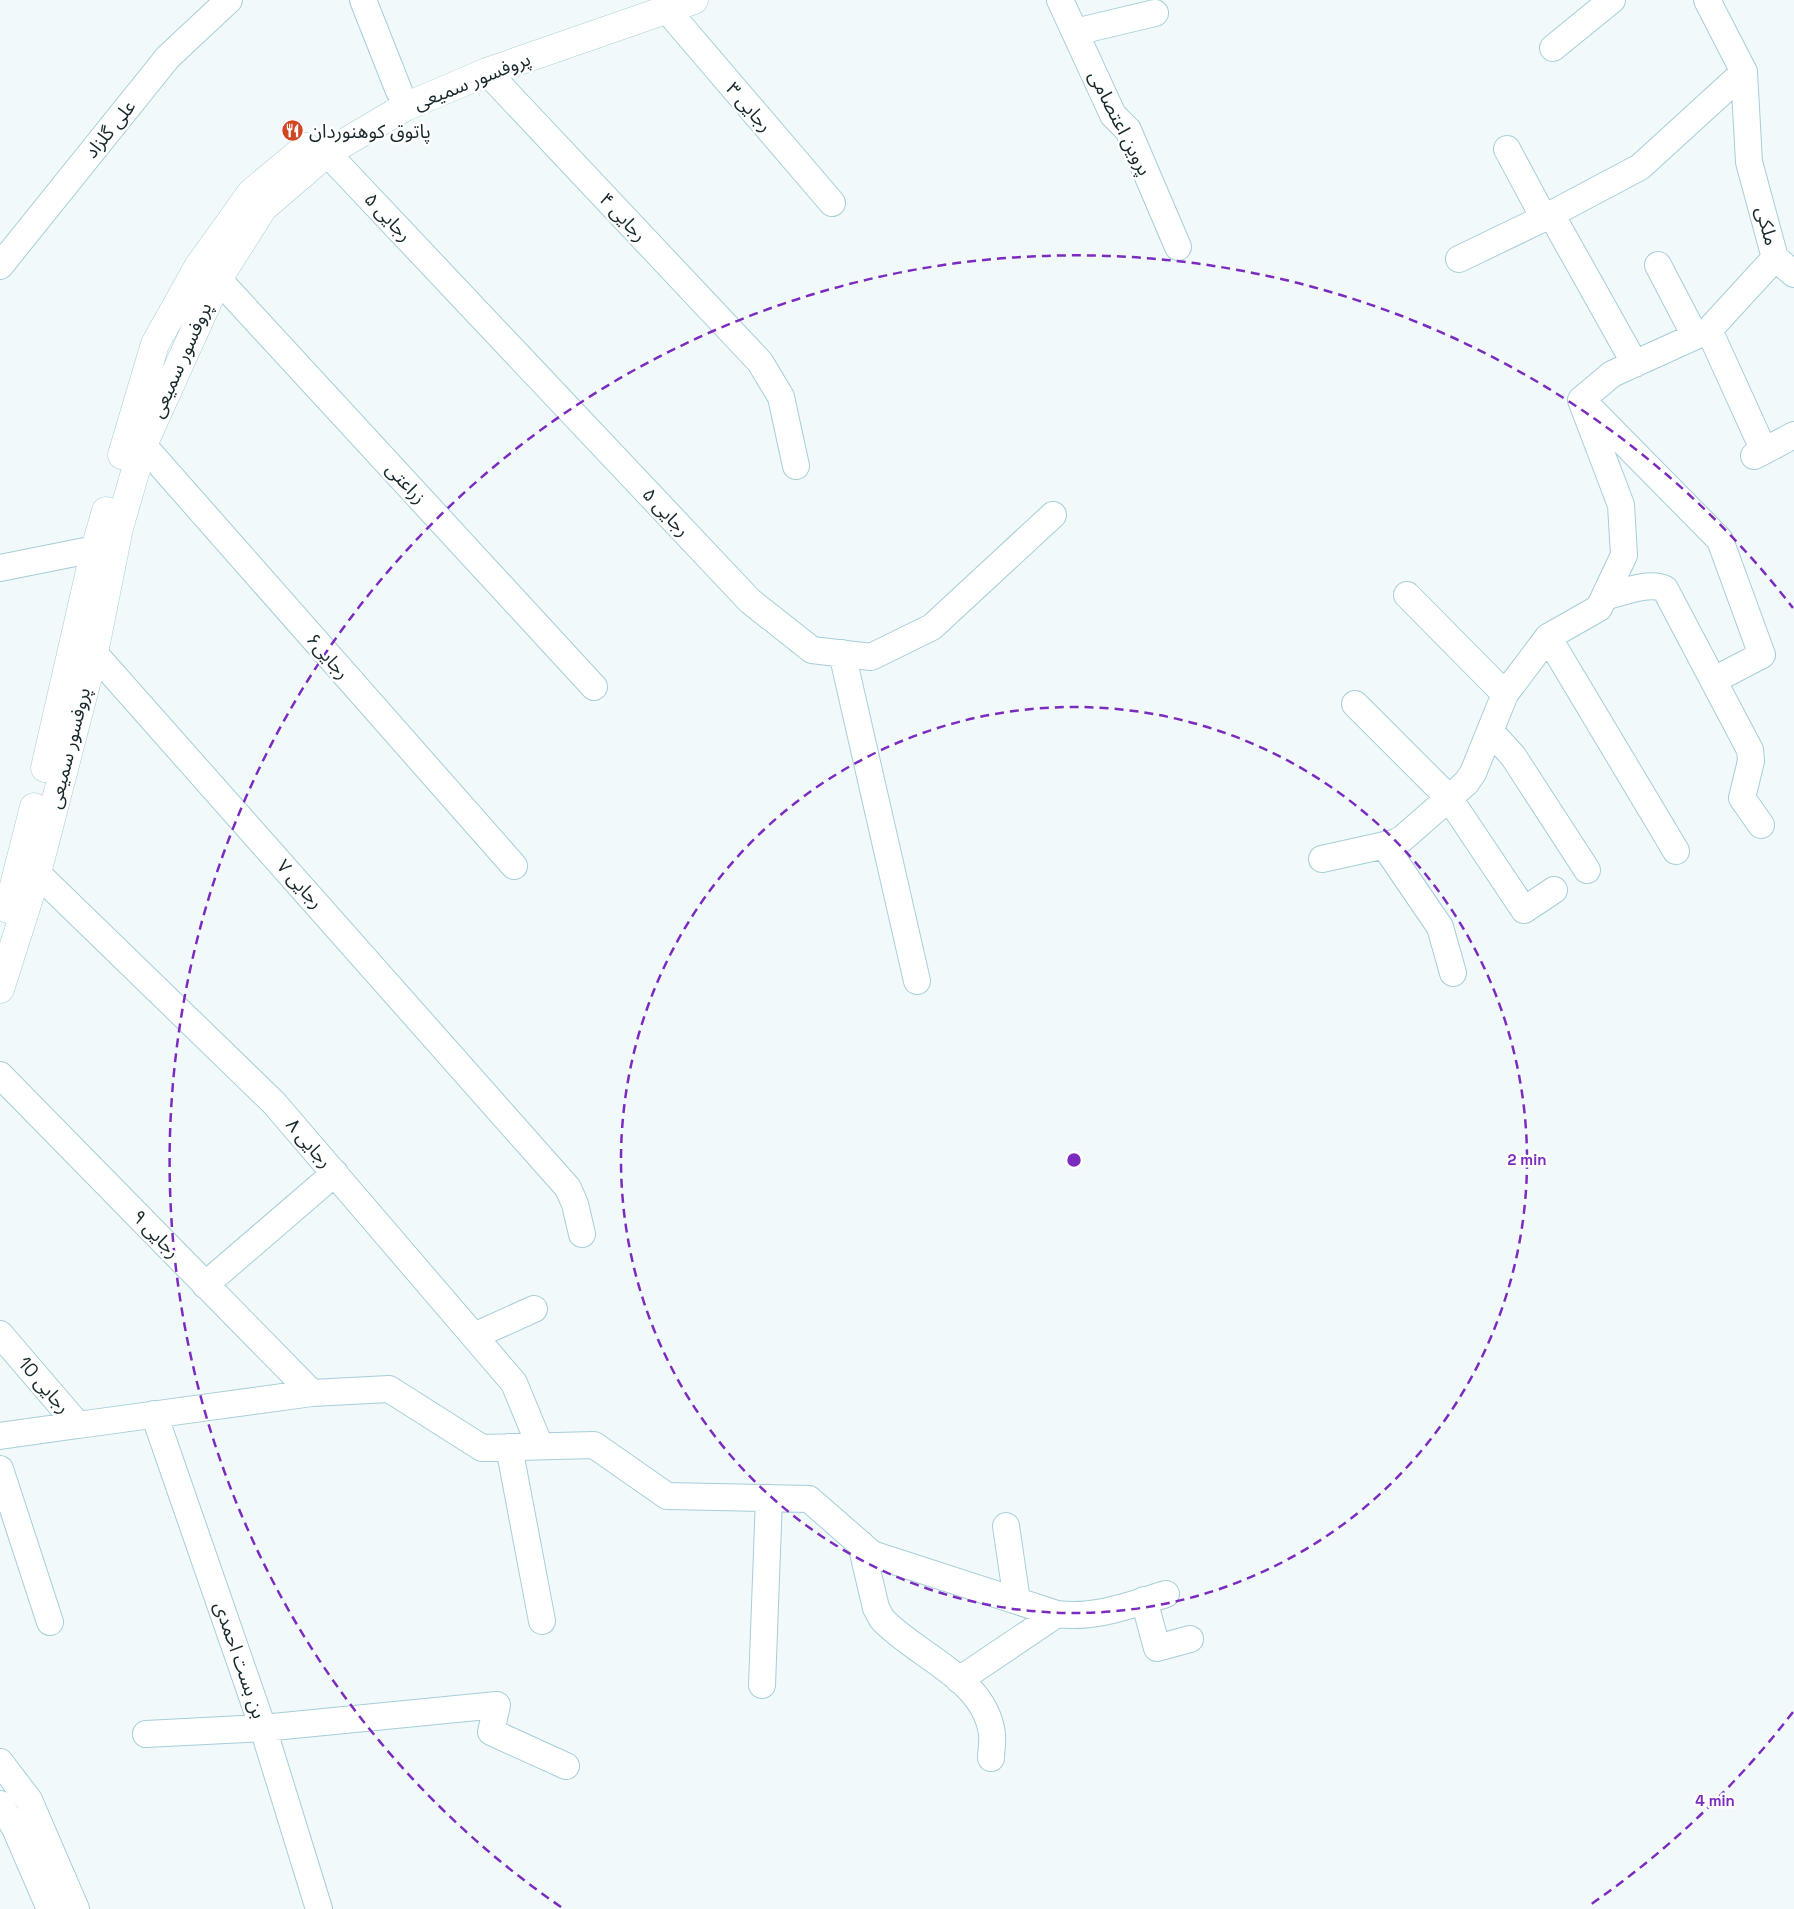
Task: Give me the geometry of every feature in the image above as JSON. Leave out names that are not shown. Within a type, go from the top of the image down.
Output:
[{"type":"main road","name":"پروفسور سمیعی","points":[[0,930],[6,917],[46,763],[95,549],[155,344],[198,267],[251,193],[310,143],[399,91],[474,58],[640,0]]},
{"type":"main road","name":"پروفسور سمیعی","points":[[0,989],[38,873],[94,653],[119,528],[142,445],[218,279],[263,208],[327,153],[406,107],[487,72],[694,0]]},
{"type":"street","name":"علی گلزاد","points":[[0,266],[168,57],[229,0]]},
{"type":"street","points":[[363,0],[399,91]]},
{"type":"street","name":"پروین اعتصامی","points":[[1060,0],[1113,115],[1128,130],[1178,246]]},
{"type":"street","points":[[1553,48],[1612,0]]},
{"type":"street","name":"ملکی","points":[[1581,400],[1612,374],[1702,333],[1785,266],[1749,162],[1744,72],[1706,0]]},
{"type":"street","name":"رجایی ۳","points":[[666,10],[832,203]]},
{"type":"street","points":[[1075,32],[1155,13]]},
{"type":"street","name":"رجایی ۴","points":[[487,72],[760,362],[781,397],[796,466]]},
{"type":"street","points":[[1459,259],[1547,216],[1640,167],[1744,72]]},
{"type":"street","points":[[1507,149],[1635,364]]},
{"type":"street","name":"رجایی ۵","points":[[327,153],[750,601],[812,650],[871,657],[932,627],[1053,515]]},
{"type":"street","points":[[1658,265],[1702,333],[1759,454],[1794,435]]},
{"type":"street","name":"زراعتی","points":[[218,279],[594,687]]},
{"type":"street","points":[[1322,859],[1402,839],[1449,798],[1473,773],[1505,694],[1548,637],[1599,608],[1624,555],[1621,505],[1581,400]]},
{"type":"street","points":[[1581,400],[1720,540],[1762,655],[1714,680]]},
{"type":"street","name":"رجایی۶","points":[[142,445],[514,866]]},
{"type":"street","points":[[0,568],[95,549]]},
{"type":"street","points":[[1604,597],[1644,587],[1658,586],[1665,589],[1750,750],[1751,761],[1742,798],[1761,824]]},
{"type":"street","points":[[1407,595],[1505,694]]},
{"type":"street","points":[[1548,637],[1676,851]]},
{"type":"street","name":"رجایی ۷","points":[[94,653],[568,1188],[575,1204],[582,1234]]},
{"type":"street","points":[[842,653],[917,981]]},
{"type":"street","points":[[1355,704],[1449,798],[1524,910],[1554,890]]},
{"type":"street","points":[[1491,732],[1514,756],[1587,870]]},
{"type":"street","points":[[1384,845],[1440,927],[1453,973]]},
{"type":"street","name":"رجایی ۸","points":[[38,873],[274,1102],[514,1383],[540,1446]]},
{"type":"street","name":"رجایی ۹","points":[[0,1075],[312,1394]]},
{"type":"street","points":[[205,1285],[335,1173]]},
{"type":"street","points":[[474,1336],[534,1309]]},
{"type":"street","name":"رجایی 10","points":[[0,1334],[78,1425],[312,1394],[389,1389],[482,1448],[594,1445],[667,1496],[809,1499],[872,1554],[1057,1614],[1083,1616],[1155,1597],[1157,1648],[1190,1639]]},
{"type":"street","name":"بن بست احمدی","points":[[154,1414],[264,1728],[319,1909]]},
{"type":"street","points":[[0,1436],[78,1425]]},
{"type":"street","points":[[509,1447],[542,1621]]},
{"type":"street","points":[[0,1469],[50,1622]]},
{"type":"street","points":[[762,1685],[769,1498]]},
{"type":"street","points":[[1006,1526],[1017,1601]]},
{"type":"street","points":[[861,1544],[876,1608],[882,1619],[897,1634],[970,1690],[989,1723],[992,1735],[991,1758]]},
{"type":"street","points":[[958,1680],[1057,1614]]},
{"type":"street","points":[[146,1734],[264,1728],[497,1705],[491,1732],[566,1766]]},
{"type":"street","points":[[0,1762],[30,1800],[76,1909]]},
{"type":"street","points":[[0,1804],[15,1828],[50,1909]]},
{"type":"place","name":"پاتوق کوهنوردان","points":[[293,131]]}]
